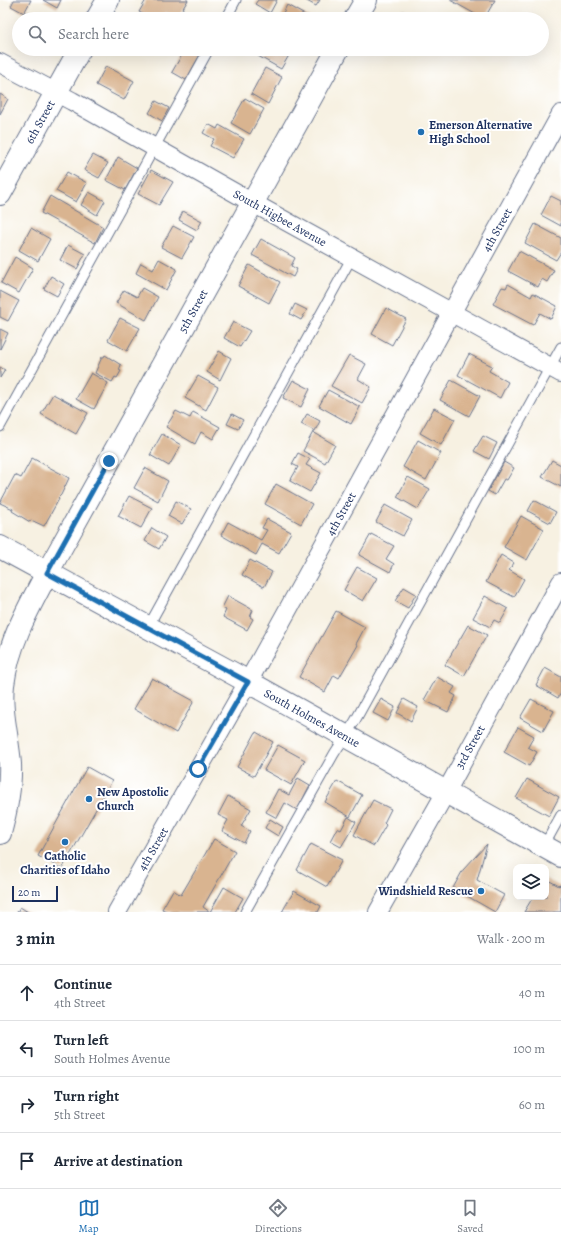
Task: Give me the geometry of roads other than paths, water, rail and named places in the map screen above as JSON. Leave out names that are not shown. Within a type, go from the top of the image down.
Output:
[{"type":"street","points":[[101,12],[108,0]]},
{"type":"street","points":[[359,12],[366,0]]},
{"type":"street","name":"6th Street","points":[[0,194],[76,56]]},
{"type":"street","name":"5th Street","points":[[0,833],[8,795],[10,765],[4,714],[3,686],[8,656],[18,628],[47,573],[334,56]]},
{"type":"street","name":"South Higbee Avenue","points":[[0,63],[56,92],[253,203],[556,370]]},
{"type":"street","name":"4th Street","points":[[117,912],[248,682],[561,114]]},
{"type":"street","name":"South Holmes Avenue","points":[[0,547],[248,682],[552,851]]},
{"type":"street","name":"3rd Street","points":[[378,912],[446,792],[561,582]]},
{"type":"lane","points":[[230,12],[236,0]]},
{"type":"lane","points":[[0,427],[205,56]]},
{"type":"lane","points":[[147,627],[352,257]]},
{"type":"lane","points":[[245,912],[334,754],[346,737],[556,370],[561,347]]},
{"type":"lane","points":[[552,851],[561,815]]},
{"type":"place","name":"Emerson Alternative High School","points":[[421,132]]},
{"type":"place","name":"New Apostolic Church","points":[[89,799]]},
{"type":"place","name":"Catholic Charities of Idaho","points":[[65,842]]},
{"type":"place","name":"Windshield Rescue","points":[[481,891]]}]
